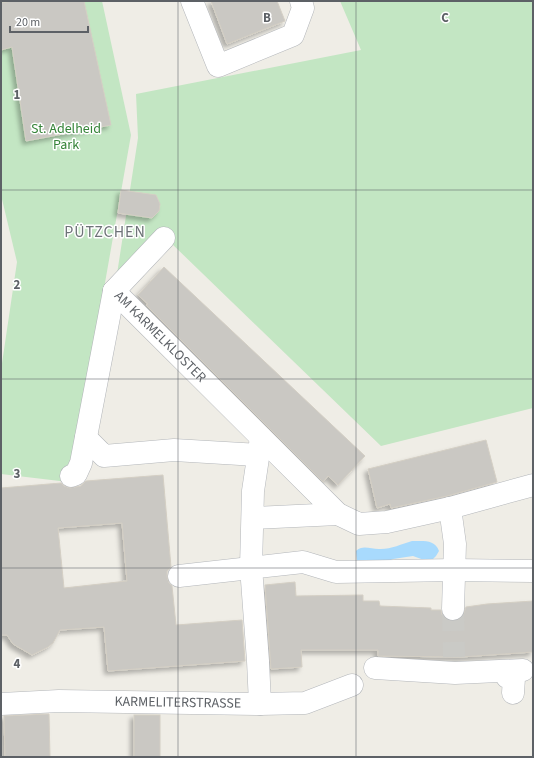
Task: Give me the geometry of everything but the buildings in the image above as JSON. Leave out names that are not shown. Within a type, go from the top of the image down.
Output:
[{"type":"street","points":[[192,1],[218,66],[293,35],[303,8],[301,1]]},
{"type":"street","points":[[114,291],[164,238]]},
{"type":"street","name":"AM KARMELKLOSTER","points":[[114,291],[86,438],[76,470],[104,456],[174,450],[259,447]]},
{"type":"street","name":"AM KARMELKLOSTER","points":[[114,291],[259,447],[338,514],[359,524],[387,522],[450,508],[533,485]]},
{"type":"street","points":[[86,438],[104,456]]},
{"type":"street","points":[[259,447],[254,491],[251,567],[260,704]]},
{"type":"street","points":[[450,508],[455,544],[453,609]]},
{"type":"street","name":"AM KARMELKLOSTER","points":[[253,518],[338,514]]},
{"type":"street","points":[[179,576],[303,562],[336,572],[454,570],[533,571]]},
{"type":"street","points":[[375,668],[509,678]]},
{"type":"street","name":"KARMELITERSTRASSE","points":[[1,704],[59,701],[260,704],[305,703],[352,685]]},
{"type":"green space","name":"St. Adelheid Park","points":[[1,1],[102,1],[131,135],[71,476],[68,482],[1,474],[1,370],[17,262],[1,195]]},
{"type":"green space","points":[[340,1],[533,1],[533,408],[381,446],[171,243],[117,274],[138,138],[136,94],[361,50]]},
{"type":"water","points":[[412,541],[424,541],[435,544],[439,551],[432,560],[424,560],[413,556],[393,559],[384,563],[357,561],[356,551],[359,549],[385,549]]},
{"type":"tunnel","points":[[453,609],[454,657]]},
{"type":"district","name":"PÜTZCHEN","points":[[105,232]]}]
